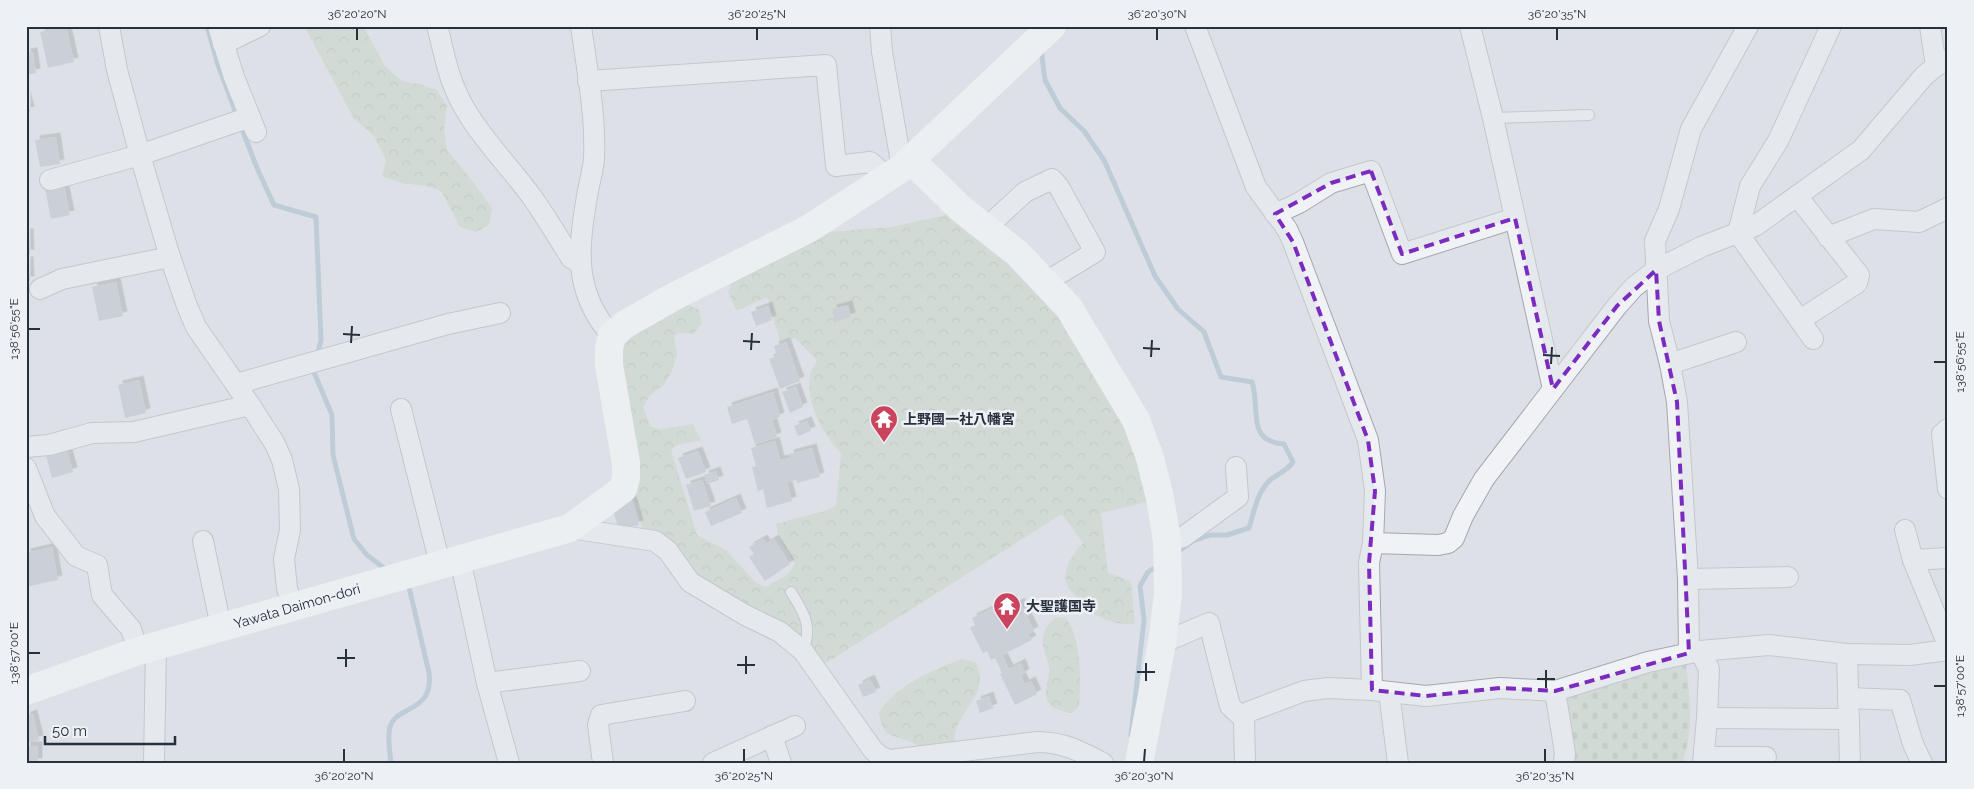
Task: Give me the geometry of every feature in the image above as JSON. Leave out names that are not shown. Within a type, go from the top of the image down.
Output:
[{"type":"street","points":[[109,26],[117,70],[140,155],[170,257],[196,327],[250,405],[275,444],[282,460],[288,489],[290,530],[284,559],[286,588],[293,608]]},
{"type":"street","points":[[50,180],[253,125],[221,35],[260,26]]},
{"type":"street","points":[[438,26],[449,71],[455,89],[464,106],[509,169],[531,196],[571,258],[580,263]]},
{"type":"street","points":[[581,26],[594,132],[594,161],[584,215],[580,263],[581,275],[589,300],[600,322],[612,336]]},
{"type":"street","points":[[880,26],[882,52],[900,168]]},
{"type":"street","points":[[570,528],[623,489],[626,478],[626,463],[609,365],[609,348],[612,336],[624,325],[675,296],[810,228],[900,168],[1052,26]]},
{"type":"street","points":[[1195,26],[1256,187],[1287,229],[1293,242],[1368,440],[1375,491],[1373,544],[1369,563],[1380,691],[1398,763]]},
{"type":"street","points":[[1470,26],[1493,118],[1554,389]]},
{"type":"street","points":[[1748,26],[1691,129],[1669,208],[1655,241],[1659,321],[1677,402],[1688,579],[1695,652],[1709,669],[1704,760],[1766,757]]},
{"type":"street","points":[[1812,340],[1800,320],[1738,233],[1750,186],[1778,141],[1831,26]]},
{"type":"street","points":[[1373,544],[1438,545],[1448,543],[1454,538],[1463,516],[1484,479],[1617,306],[1634,287],[1656,270],[1701,247],[1755,226],[1861,150],[1924,76],[1942,63],[1930,26]]},
{"type":"street","points":[[588,80],[826,65],[836,166],[870,162],[900,168],[961,209],[1017,253],[1046,282],[1068,308],[1136,420],[1150,458],[1160,498],[1167,541],[1168,595],[1162,642],[1138,763]]},
{"type":"street","points":[[1275,214],[1299,203],[1332,183],[1371,171],[1402,254],[1515,218]]},
{"type":"street","points":[[986,228],[1025,192],[1052,179],[1059,187],[1095,252],[1046,282]]},
{"type":"street","points":[[1797,196],[1859,276],[1857,283],[1800,320]]},
{"type":"street","points":[[1828,237],[1874,219],[1919,222],[1948,208]]},
{"type":"street","points":[[40,289],[62,279],[170,257]]},
{"type":"street","points":[[236,384],[448,324],[500,313]]},
{"type":"street","points":[[1670,364],[1736,342]]},
{"type":"street","points":[[26,447],[49,445],[92,434],[134,432],[250,405]]},
{"type":"street","points":[[401,410],[488,683],[509,763]]},
{"type":"street","points":[[1948,429],[1942,434],[1948,489]]},
{"type":"street","points":[[1167,541],[1183,537],[1238,497],[1236,467]]},
{"type":"street","points":[[26,468],[45,516],[76,556],[97,566],[102,595],[147,648],[154,763]]},
{"type":"street","points":[[570,528],[655,541],[668,551],[690,582],[780,632],[804,651],[873,750],[881,757],[890,760],[946,758],[1037,742],[1053,742],[1072,747],[1103,763]]},
{"type":"street","name":"Yawata Daimon-dori","points":[[26,690],[147,648],[570,528]]},
{"type":"street","points":[[1905,530],[1913,560],[1948,645]]},
{"type":"street","points":[[203,541],[221,627]]},
{"type":"street","points":[[1913,560],[1948,558]]},
{"type":"street","points":[[1688,579],[1788,577]]},
{"type":"street","points":[[1162,642],[1209,623],[1230,706],[1244,719]]},
{"type":"street","points":[[1245,763],[1244,719],[1248,712],[1304,691],[1328,688],[1426,696],[1500,688],[1555,691],[1648,662],[1695,652],[1769,646],[1847,654],[1910,655],[1948,650]]},
{"type":"street","points":[[1847,654],[1850,763]]},
{"type":"street","points":[[488,683],[580,671]]},
{"type":"street","points":[[1555,691],[1565,753],[1564,763]]},
{"type":"street","points":[[1848,698],[1900,700],[1913,744],[1922,763]]},
{"type":"street","points":[[603,763],[598,725],[601,715],[685,701]]},
{"type":"street","points":[[1707,718],[1848,719]]},
{"type":"street","points":[[713,763],[795,726]]},
{"type":"street","points":[[772,736],[781,763]]},
{"type":"lane","points":[[1493,118],[1588,116]]},
{"type":"lane","points":[[791,592],[805,616],[808,626],[807,643],[804,651]]},
{"type":"highlighted area","points":[[1371,171],[1402,254],[1515,218],[1553,389],[1617,306],[1656,270],[1659,321],[1677,402],[1689,653],[1555,691],[1500,688],[1426,696],[1372,690],[1369,563],[1375,491],[1368,440],[1293,242],[1275,214],[1331,183]]},
{"type":"green space","points":[[304,26],[363,26],[385,66],[402,81],[420,84],[437,90],[447,106],[444,128],[447,150],[492,208],[489,225],[476,232],[460,227],[441,191],[426,186],[401,183],[382,176],[386,160],[374,136],[354,119]]},
{"type":"green space","name":"上野國一社八幡宮","points":[[956,213],[1041,286],[1128,423],[1151,501],[1101,513],[1108,573],[1131,581],[1135,624],[1118,623],[1096,615],[1083,605],[1069,589],[1066,579],[1067,568],[1075,552],[1083,543],[1062,514],[823,665],[800,635],[701,580],[642,529],[633,493],[619,351],[625,340],[678,303],[689,305],[699,310],[702,323],[694,334],[678,333],[674,336],[677,354],[672,371],[664,385],[650,395],[643,407],[651,427],[660,429],[693,424],[701,440],[677,445],[671,450],[697,535],[727,551],[755,582],[766,587],[788,574],[795,564],[779,538],[776,524],[828,510],[836,505],[841,454],[822,427],[810,396],[810,374],[817,360],[795,338],[780,341],[767,297],[736,311],[728,292],[734,276],[829,232],[891,227]]},
{"type":"green space","points":[[1065,617],[1075,636],[1079,660],[1079,707],[1072,713],[1052,706],[1047,699],[1046,688],[1049,668],[1042,642],[1044,632],[1054,618]]},
{"type":"green space","points":[[962,659],[975,662],[980,674],[976,694],[958,724],[955,734],[955,745],[922,749],[907,740],[888,733],[884,729],[879,712],[887,702],[916,680],[938,668]]},
{"type":"green space","points":[[1686,660],[1690,725],[1689,738],[1682,763],[1568,763],[1563,694]]},
{"type":"building","points":[[66,26],[74,62],[48,68],[40,32]]},
{"type":"building","points":[[33,52],[36,73],[26,75],[26,53]]},
{"type":"building","points":[[26,95],[30,111],[26,112]]},
{"type":"building","points":[[56,137],[60,164],[40,167],[35,140]]},
{"type":"building","points":[[64,185],[70,215],[51,219],[45,189]]},
{"type":"building","points":[[26,233],[29,233],[30,254],[26,254]]},
{"type":"building","points":[[26,261],[29,261],[30,281],[26,281]]},
{"type":"building","points":[[116,282],[123,316],[99,321],[92,287]]},
{"type":"building","points":[[848,305],[851,317],[835,322],[832,309]]},
{"type":"building","points":[[768,306],[772,320],[756,326],[751,312]]},
{"type":"building","points":[[786,342],[800,381],[780,389],[769,359],[777,356],[774,346]]},
{"type":"building","points":[[139,380],[146,413],[125,418],[118,385]]},
{"type":"building","points":[[796,387],[803,407],[790,413],[782,392]]},
{"type":"building","points":[[773,392],[780,417],[772,420],[777,437],[755,444],[747,419],[732,424],[727,407]]},
{"type":"building","points":[[807,421],[811,431],[798,436],[794,426]]},
{"type":"building","points":[[775,441],[780,460],[790,458],[789,454],[812,448],[820,477],[797,483],[796,480],[787,482],[792,501],[767,508],[763,489],[758,491],[752,467],[756,466],[751,448]]},
{"type":"building","points":[[67,450],[73,472],[52,478],[46,456]]},
{"type":"building","points":[[698,451],[706,472],[686,479],[678,458]]},
{"type":"building","points":[[716,471],[719,480],[707,484],[704,475]]},
{"type":"building","points":[[702,480],[711,506],[694,511],[686,485]]},
{"type":"building","points":[[736,498],[742,513],[711,526],[705,512]]},
{"type":"building","points":[[632,500],[639,525],[619,530],[612,507]]},
{"type":"building","points":[[763,539],[766,544],[774,539],[790,564],[765,581],[749,557],[754,554],[749,547]]},
{"type":"building","points":[[52,547],[58,580],[26,587],[26,553]]},
{"type":"building","points":[[1012,599],[1015,605],[1020,602],[1034,631],[1028,634],[1032,640],[1002,655],[1009,669],[1021,663],[1025,673],[1021,676],[1025,684],[1031,681],[1037,694],[1015,705],[1000,674],[1002,673],[995,658],[991,660],[987,651],[983,653],[970,628],[975,625],[972,618]]},
{"type":"building","points":[[870,679],[876,692],[863,697],[858,685]]},
{"type":"building","points":[[989,696],[993,708],[980,713],[976,701]]},
{"type":"building","points":[[33,714],[39,740],[26,743],[26,716]]},
{"type":"building","points":[[26,746],[38,746],[38,763],[26,763]]},
{"type":"waterway","points":[[207,26],[218,65],[237,116]]},
{"type":"waterway","points":[[1041,49],[1045,80],[1060,108],[1084,131],[1104,160],[1155,276],[1178,309],[1204,332],[1221,377],[1252,382],[1259,430],[1264,437],[1272,442],[1284,444],[1293,462],[1265,486],[1256,503],[1249,528],[1227,535],[1210,535],[1193,541],[1176,553]]},
{"type":"waterway","points":[[240,124],[274,205],[316,217],[321,340],[317,356]]},
{"type":"waterway","points":[[314,366],[313,370],[332,415],[333,455],[354,539],[367,555],[388,571]]},
{"type":"waterway","points":[[1131,735],[1144,620],[1140,586],[1148,572],[1159,565]]},
{"type":"waterway","points":[[391,763],[390,727],[399,715],[420,702],[426,695],[429,686],[429,673],[409,587],[405,584]]},
{"type":"place","name":"上野國一社八幡宮","points":[[884,443]]},
{"type":"place","name":"大聖護国寺","points":[[1007,630]]}]
